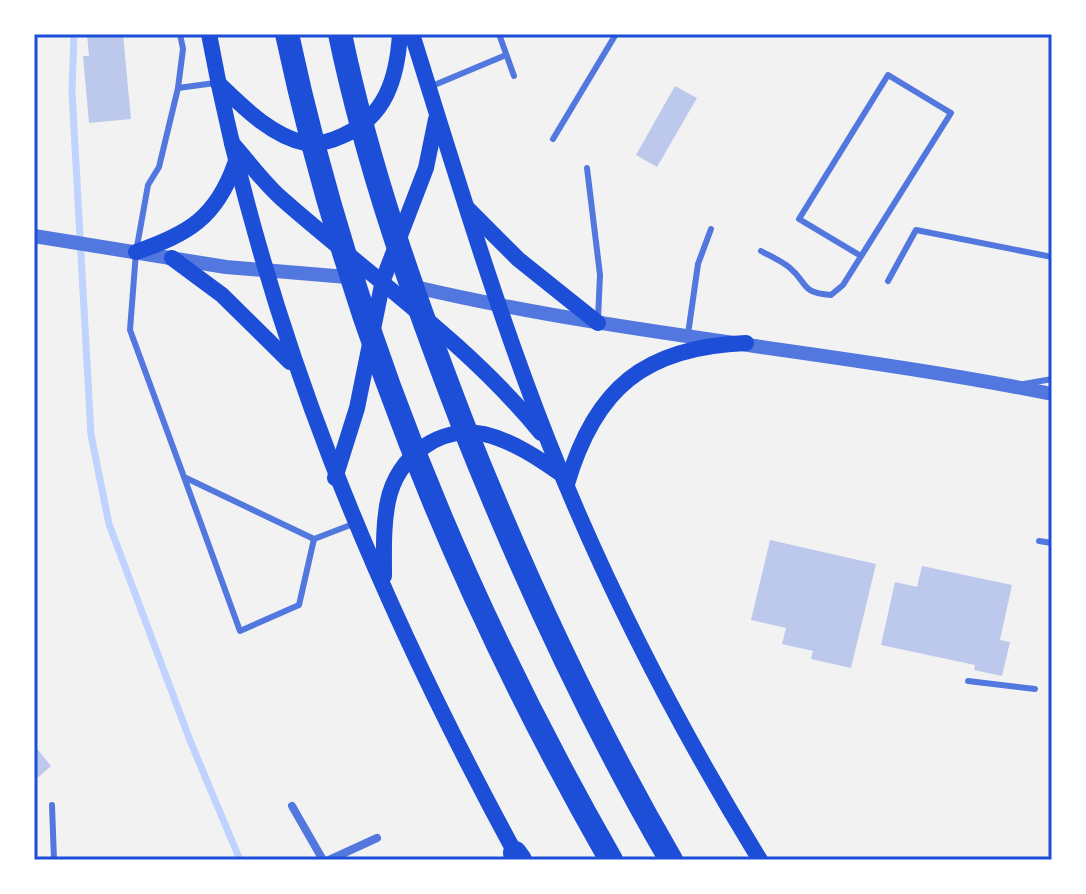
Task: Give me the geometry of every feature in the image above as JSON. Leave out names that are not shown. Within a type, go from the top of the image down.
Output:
[{"type":"highway","points":[[341,37],[387,217],[500,519],[582,698],[671,860]]},
{"type":"highway","points":[[289,43],[325,190],[359,303],[452,540],[528,706],[611,860]]},
{"type":"main road","points":[[209,34],[228,138],[264,270],[294,366],[335,478],[437,701],[518,858]]},
{"type":"main road","points":[[218,83],[243,107],[285,135],[305,143],[334,139],[358,129],[382,103],[397,69],[400,34]]},
{"type":"main road","points":[[412,34],[499,307],[549,443],[649,662],[760,860]]},
{"type":"main road","points":[[335,478],[357,408],[383,280],[426,168],[437,115]]},
{"type":"main road","points":[[228,138],[279,196],[383,280],[501,388],[549,443]]},
{"type":"main road","points":[[136,252],[178,235],[207,216],[224,191],[235,164]]},
{"type":"main road","points":[[465,205],[518,259],[598,323]]},
{"type":"main road","points":[[172,258],[222,295],[294,366]]},
{"type":"main road","points":[[565,479],[594,416],[634,374],[680,353],[716,344],[746,343]]},
{"type":"main road","points":[[384,583],[388,499],[404,465],[429,442],[447,436],[481,434],[515,445],[565,479]]},
{"type":"street","points":[[41,237],[264,270],[383,280],[499,307],[746,343],[1052,394]]},
{"type":"street","points":[[292,806],[326,860],[377,838]]},
{"type":"lane","points":[[180,34],[183,49],[178,88],[159,167],[148,185],[136,252],[130,330],[240,631],[299,605],[314,539]]},
{"type":"lane","points":[[499,34],[514,76]]},
{"type":"lane","points":[[553,139],[616,34]]},
{"type":"lane","points":[[429,88],[506,55]]},
{"type":"lane","points":[[761,251],[791,268],[801,286],[814,294],[831,295],[843,285],[951,113],[888,75],[799,219],[861,256]]},
{"type":"lane","points":[[178,88],[218,83]]},
{"type":"lane","points":[[587,168],[600,275],[598,323]]},
{"type":"lane","points":[[688,334],[698,264],[711,229]]},
{"type":"lane","points":[[888,281],[916,230],[1052,257]]},
{"type":"lane","points":[[1014,386],[1052,379]]},
{"type":"lane","points":[[184,477],[314,539],[357,522]]},
{"type":"lane","points":[[1039,541],[1052,543]]},
{"type":"lane","points":[[968,681],[1035,689]]},
{"type":"lane","points":[[52,805],[54,860]]},
{"type":"building","points":[[87,34],[123,34],[131,119],[89,123],[83,56],[89,56]]},
{"type":"building","points":[[675,86],[697,98],[657,167],[636,155]]},
{"type":"building","points":[[770,540],[876,564],[851,668],[811,659],[813,651],[782,644],[786,628],[751,620]]},
{"type":"building","points":[[922,566],[1012,585],[1000,640],[1010,642],[1002,676],[974,670],[975,665],[881,645],[895,582],[917,587]]},
{"type":"building","points":[[34,745],[51,766],[34,781]]},
{"type":"waterway","points":[[74,34],[72,92],[91,435],[109,524],[191,743],[240,860]]}]
